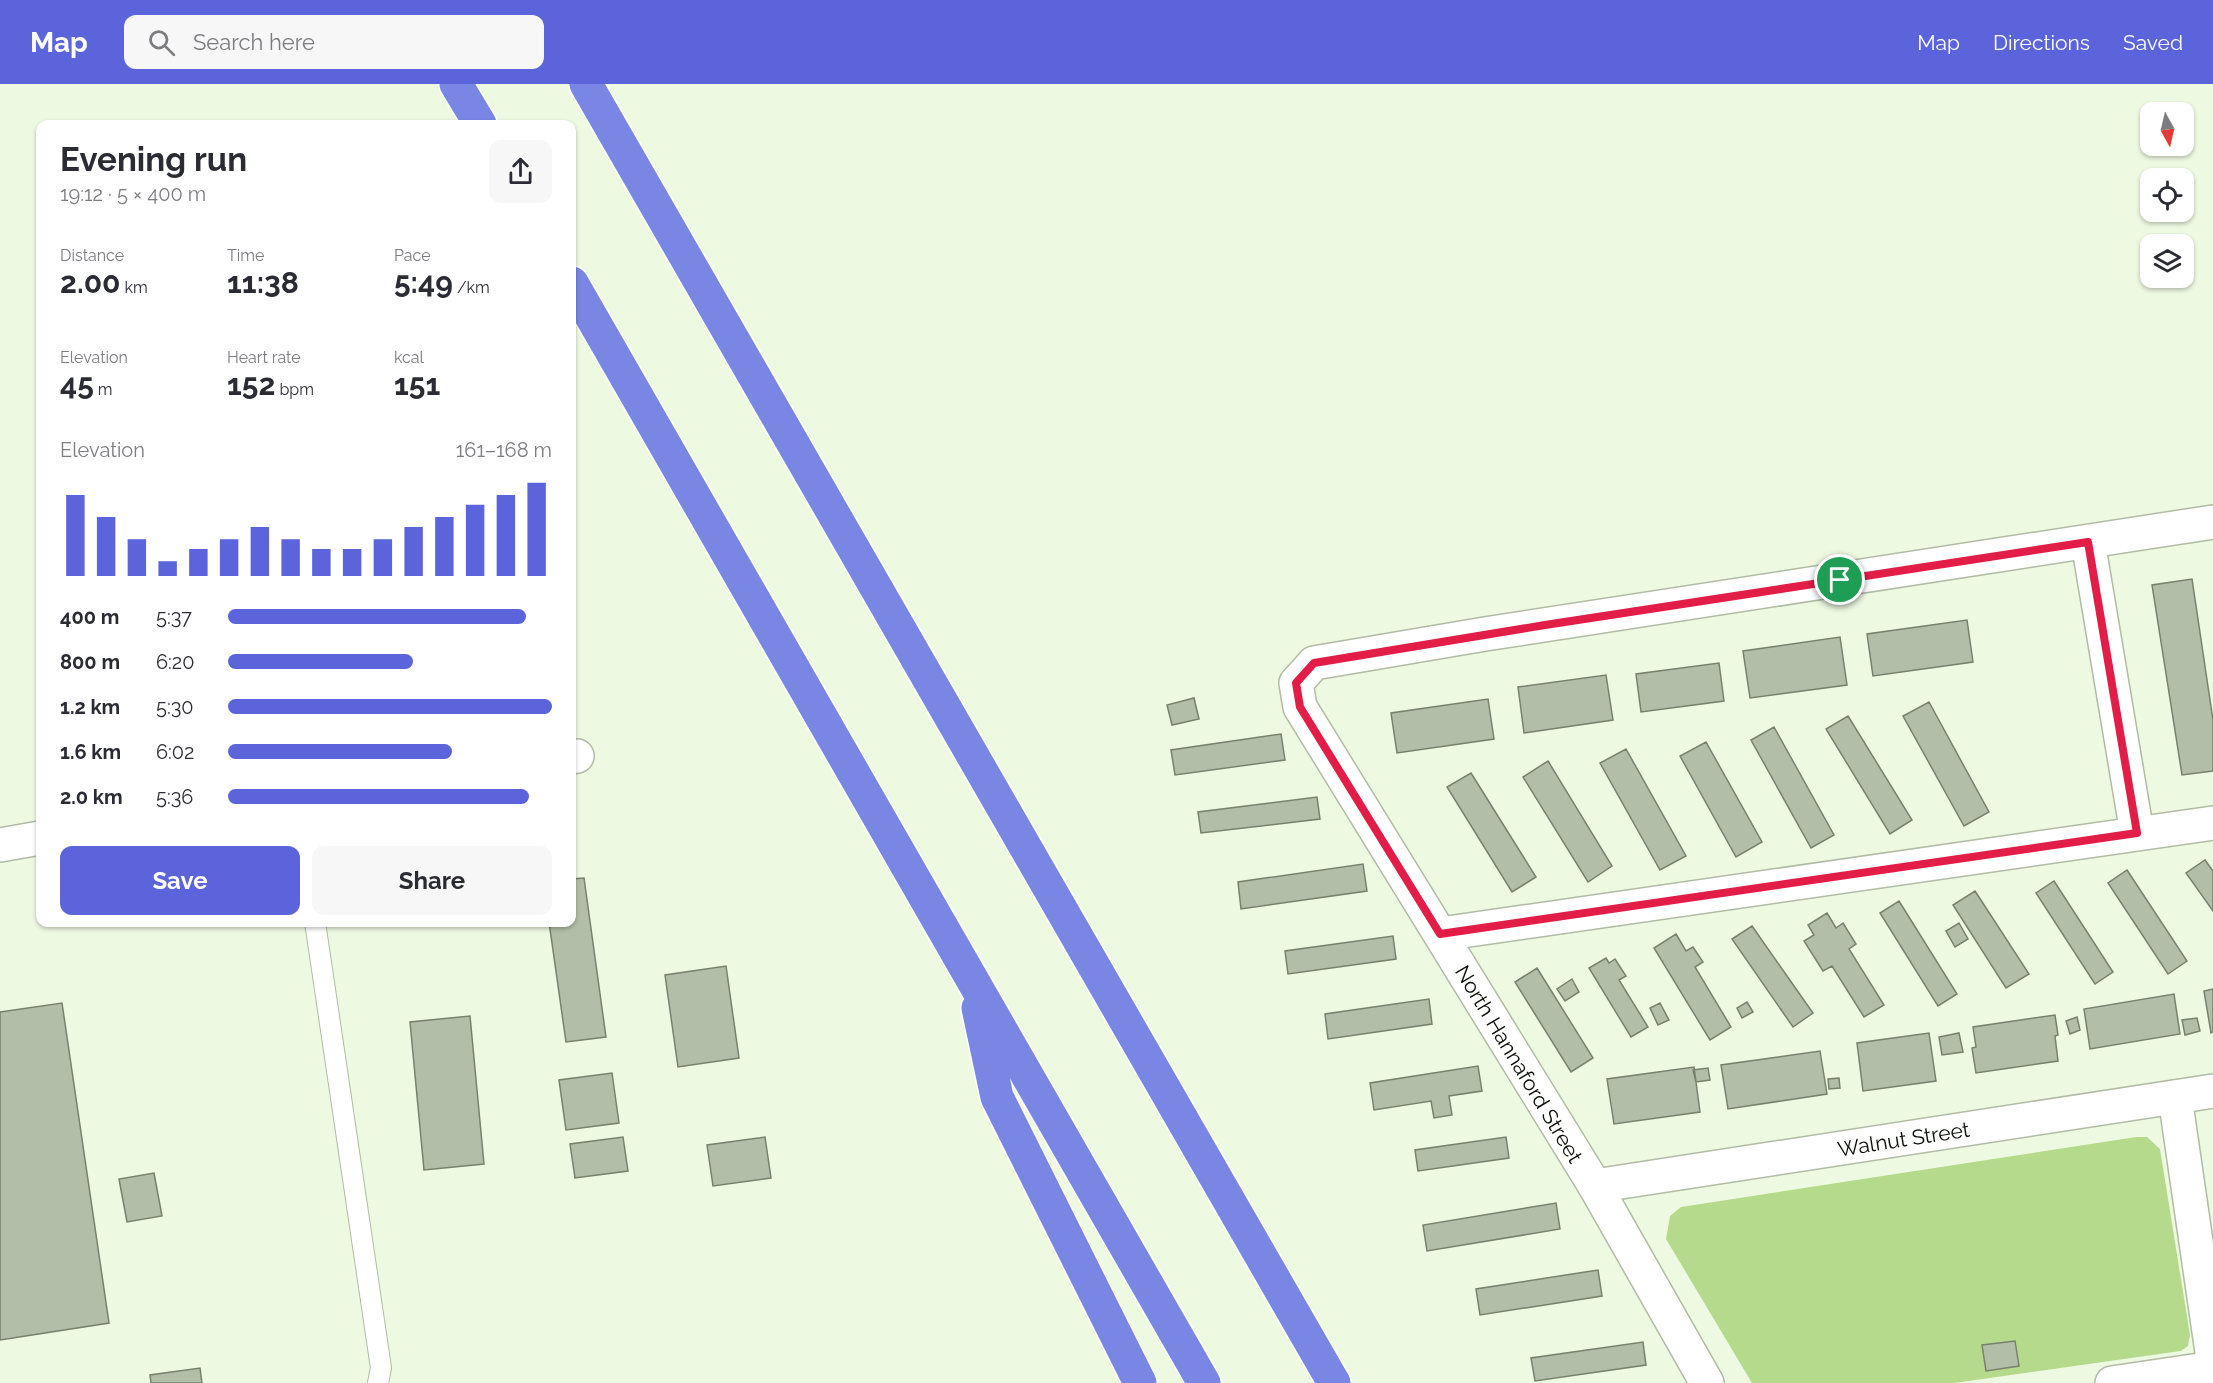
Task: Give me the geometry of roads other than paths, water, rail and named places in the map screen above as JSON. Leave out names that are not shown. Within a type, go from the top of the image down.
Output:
[{"type":"highway","points":[[456,84],[478,120]]},
{"type":"highway","points":[[586,84],[1334,1383]]},
{"type":"highway","points":[[576,290],[1204,1383]]},
{"type":"highway","points":[[971,977],[997,1097],[1140,1383]]},
{"type":"street","points":[[2137,833],[2088,542],[2213,522]]},
{"type":"street","name":"North Hannaford Street","points":[[1707,1383],[1595,1186],[1300,707],[1296,683],[1314,663],[2088,542]]},
{"type":"street","points":[[1440,934],[2213,823]]},
{"type":"street","points":[[0,845],[36,839]]},
{"type":"street","name":"Walnut Street","points":[[1595,1186],[2213,1090]]},
{"type":"street","points":[[2175,1096],[2213,1359]]},
{"type":"street","points":[[2112,1383],[2213,1368]]},
{"type":"lane","points":[[316,927],[381,1368],[378,1383]]}]
